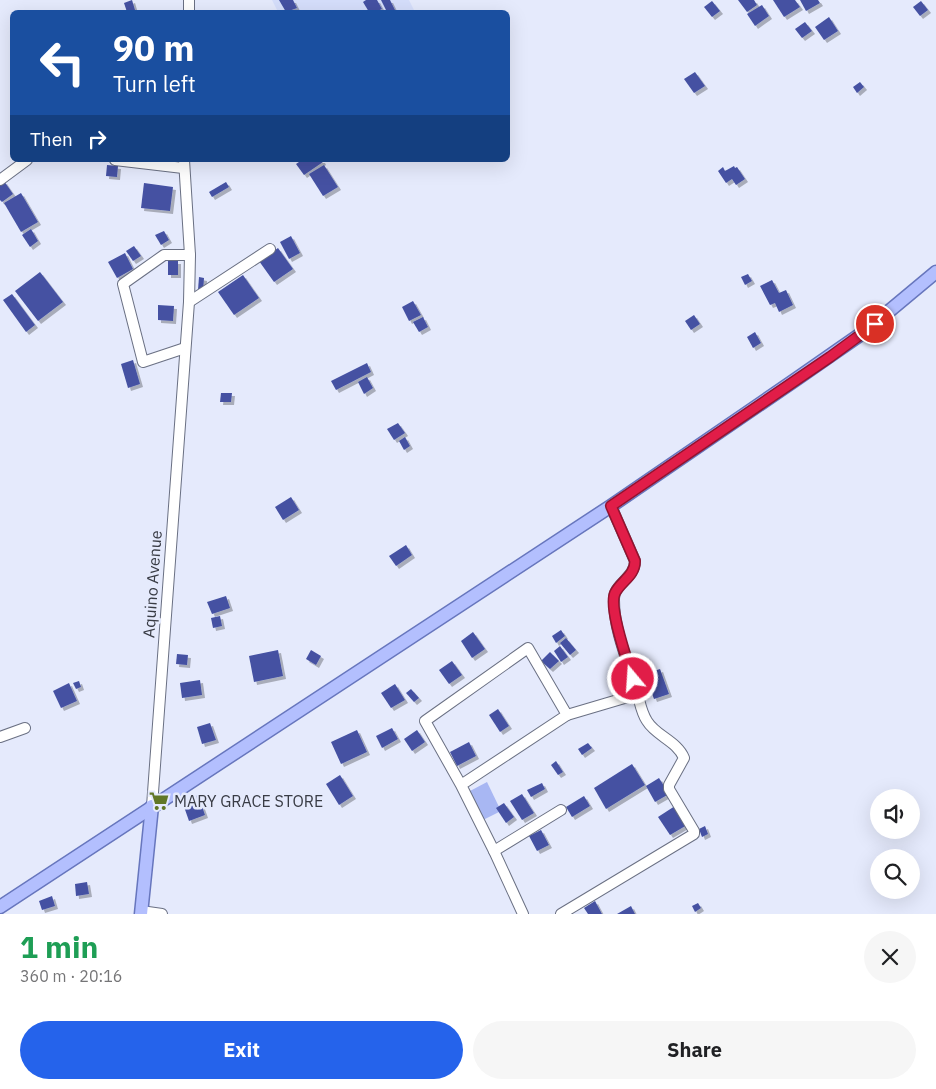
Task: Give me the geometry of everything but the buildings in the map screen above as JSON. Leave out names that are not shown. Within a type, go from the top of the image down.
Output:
[{"type":"main road","points":[[0,907],[611,506],[830,357],[897,306],[936,272]]},
{"type":"main road","name":"Aquino Avenue","points":[[141,913],[152,806]]},
{"type":"street","points":[[0,180],[24,162]]},
{"type":"street","points":[[150,162],[184,164]]},
{"type":"street","name":"Aquino Avenue","points":[[152,806],[189,302],[190,255],[184,164]]},
{"type":"street","points":[[189,302],[270,249]]},
{"type":"street","points":[[185,348],[143,362],[123,284],[164,255],[190,255]]},
{"type":"street","points":[[561,914],[694,834],[669,789],[669,785],[684,758],[681,751],[647,722],[641,710],[638,694],[618,633],[613,598],[616,591],[632,574],[635,561],[611,506]]},
{"type":"street","points":[[523,914],[461,785],[425,721],[528,648],[568,715]]},
{"type":"street","points":[[461,785],[568,715],[638,694]]},
{"type":"street","points":[[0,737],[24,728]]},
{"type":"street","points":[[494,851],[561,810]]},
{"type":"street","points":[[141,913],[162,914]]},
{"type":"shaded area","points":[[272,0],[409,0],[414,10],[277,10]]},
{"type":"shaded area","points":[[487,782],[501,811],[483,820],[470,791]]},
{"type":"place","name":"MARY GRACE STORE","points":[[159,801]]},
{"type":"route","points":[[633,679],[618,633],[613,598],[616,591],[632,574],[635,561],[611,506],[830,357],[875,324]]}]
